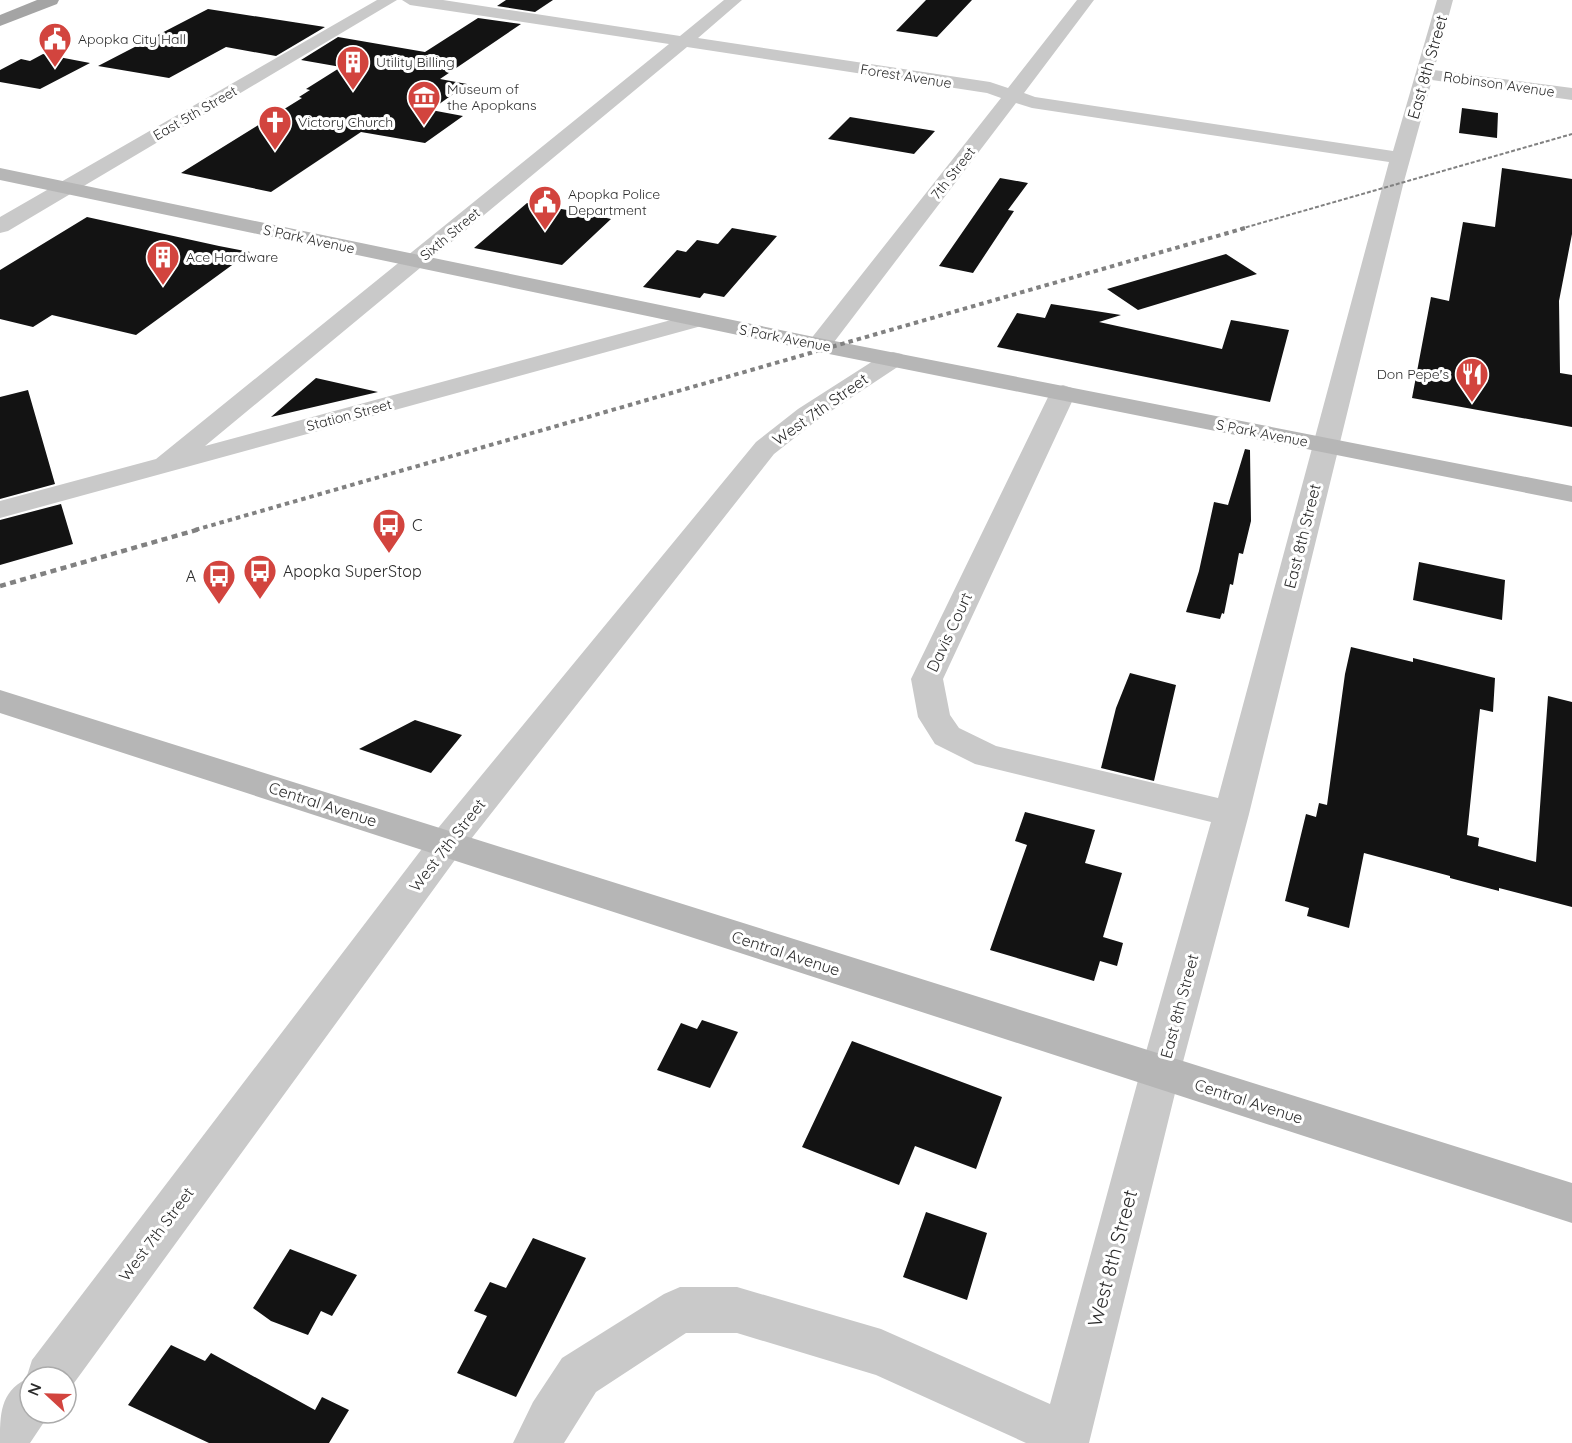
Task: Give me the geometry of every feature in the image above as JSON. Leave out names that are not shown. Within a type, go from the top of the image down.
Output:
[{"type":"main road","points":[[0,11],[24,0]]},
{"type":"main road","points":[[0,21],[51,0]]},
{"type":"main road","name":"S Park Avenue","points":[[0,174],[819,345],[1572,494]]},
{"type":"main road","name":"Central Avenue","points":[[0,701],[1572,1203]]},
{"type":"street","name":"East 5th Street","points":[[0,226],[390,0]]},
{"type":"street","name":"Forest Avenue","points":[[410,0],[990,88],[1032,102],[1401,158]]},
{"type":"street","name":"Sixth Street","points":[[164,466],[734,0]]},
{"type":"street","name":"7th Street","points":[[819,345],[1086,0]]},
{"type":"street","name":"East 8th Street","points":[[1160,1073],[1231,814],[1325,446],[1445,0]]},
{"type":"street","name":"Robinson Avenue","points":[[1425,74],[1572,94]]},
{"type":"street","name":"Station Street","points":[[0,510],[697,320]]},
{"type":"street","name":"West 7th Street","points":[[58,1365],[447,843],[765,448],[807,415],[893,359]]},
{"type":"street","name":"Davis Court","points":[[1063,393],[927,679],[934,717],[947,736],[987,756],[1231,814]]},
{"type":"street","name":"West 8th Street","points":[[1065,1439],[1160,1073]]},
{"type":"street","points":[[538,1443],[550,1419],[579,1375],[680,1310],[737,1310],[880,1353],[1065,1439]]},
{"type":"street","points":[[0,1443],[18,1418]]},
{"type":"building","points":[[506,0],[553,0],[535,12],[497,6]]},
{"type":"building","points":[[926,0],[972,0],[937,37],[896,31]]},
{"type":"building","points":[[208,9],[325,27],[276,56],[226,47],[169,78],[98,66]]},
{"type":"building","points":[[478,18],[521,24],[440,79],[467,84],[431,110],[463,116],[425,143],[361,132],[271,192],[181,173],[302,98],[299,97],[310,90],[306,89],[341,67],[301,60],[338,37],[425,52]]},
{"type":"building","points":[[43,54],[90,63],[40,89],[0,82],[0,70],[21,59],[30,61]]},
{"type":"building","points":[[1462,108],[1498,113],[1497,138],[1459,133]]},
{"type":"building","points":[[850,117],[935,131],[914,154],[828,139]]},
{"type":"building","points":[[1502,168],[1572,179],[1572,234],[1559,301],[1560,373],[1572,375],[1572,427],[1412,398],[1431,297],[1449,301],[1463,222],[1495,227]]},
{"type":"building","points":[[1000,178],[1028,183],[1008,210],[1014,211],[973,273],[939,266]]},
{"type":"building","name":"Apopka Police Department","points":[[527,203],[611,219],[562,265],[474,248]]},
{"type":"building","points":[[87,217],[250,252],[136,335],[52,315],[33,327],[0,319],[0,270]]},
{"type":"building","points":[[732,228],[777,236],[724,297],[704,293],[700,298],[643,287],[677,250],[686,252],[697,240],[718,244]]},
{"type":"building","points":[[1226,254],[1257,274],[1138,310],[1107,289]]},
{"type":"building","points":[[1051,304],[1121,315],[1099,322],[1222,349],[1231,320],[1289,330],[1270,402],[997,347],[1017,313],[1045,318]]},
{"type":"building","points":[[316,378],[378,392],[271,417]]},
{"type":"building","points":[[28,390],[55,484],[0,499],[0,397]]},
{"type":"building","points":[[1245,449],[1250,450],[1251,521],[1243,554],[1239,553],[1233,585],[1230,584],[1224,614],[1222,613],[1220,619],[1186,612],[1199,571],[1214,502],[1228,505]]},
{"type":"building","points":[[61,504],[73,544],[0,565],[0,520]]},
{"type":"building","points":[[1419,562],[1505,580],[1502,620],[1413,600]]},
{"type":"building","points":[[1351,647],[1413,662],[1413,658],[1495,678],[1493,712],[1480,709],[1467,835],[1479,838],[1478,846],[1536,862],[1548,696],[1572,702],[1572,907],[1499,888],[1499,891],[1364,853],[1349,928],[1307,916],[1309,908],[1285,901],[1306,814],[1316,817],[1319,803],[1327,805],[1345,674]]},
{"type":"building","points":[[1130,673],[1176,685],[1154,781],[1101,768],[1116,708]]},
{"type":"building","points":[[415,720],[462,735],[431,773],[359,749]]},
{"type":"building","points":[[1025,812],[1095,830],[1085,863],[1122,873],[1103,937],[1123,943],[1117,966],[1100,961],[1094,981],[990,950],[1027,845],[1015,841]]},
{"type":"building","points":[[702,1020],[738,1032],[710,1088],[657,1070],[681,1023],[697,1029]]},
{"type":"building","points":[[852,1041],[1002,1097],[976,1169],[915,1146],[899,1185],[802,1147]]},
{"type":"building","points":[[926,1212],[987,1233],[967,1300],[903,1277]]},
{"type":"building","points":[[533,1238],[586,1258],[516,1397],[457,1373],[487,1316],[474,1311],[490,1282],[506,1288]]},
{"type":"building","points":[[290,1249],[357,1275],[332,1316],[321,1311],[308,1335],[271,1321],[253,1308]]},
{"type":"building","points":[[171,1345],[205,1361],[211,1353],[315,1410],[322,1397],[349,1410],[329,1443],[209,1443],[128,1405]]},
{"type":"railway","points":[[1240,229],[1572,134]]},
{"type":"railway","points":[[195,530],[1245,228]]},
{"type":"railway","points":[[0,586],[200,529]]},
{"type":"place","name":"Apopka City Hall","points":[[55,68]]},
{"type":"place","name":"Utility Billing","points":[[353,91]]},
{"type":"place","name":"Museum of the Apopkans","points":[[424,126]]},
{"type":"place","name":"Victory Church","points":[[275,151]]},
{"type":"place","name":"Apopka Police Department","points":[[545,231]]},
{"type":"place","name":"Ace Hardware","points":[[163,286]]},
{"type":"place","name":"Don Pepe's","points":[[1472,403]]},
{"type":"place","name":"C","points":[[389,554]]},
{"type":"place","name":"Apopka SuperStop","points":[[260,600]]},
{"type":"place","name":"A","points":[[219,605]]}]
